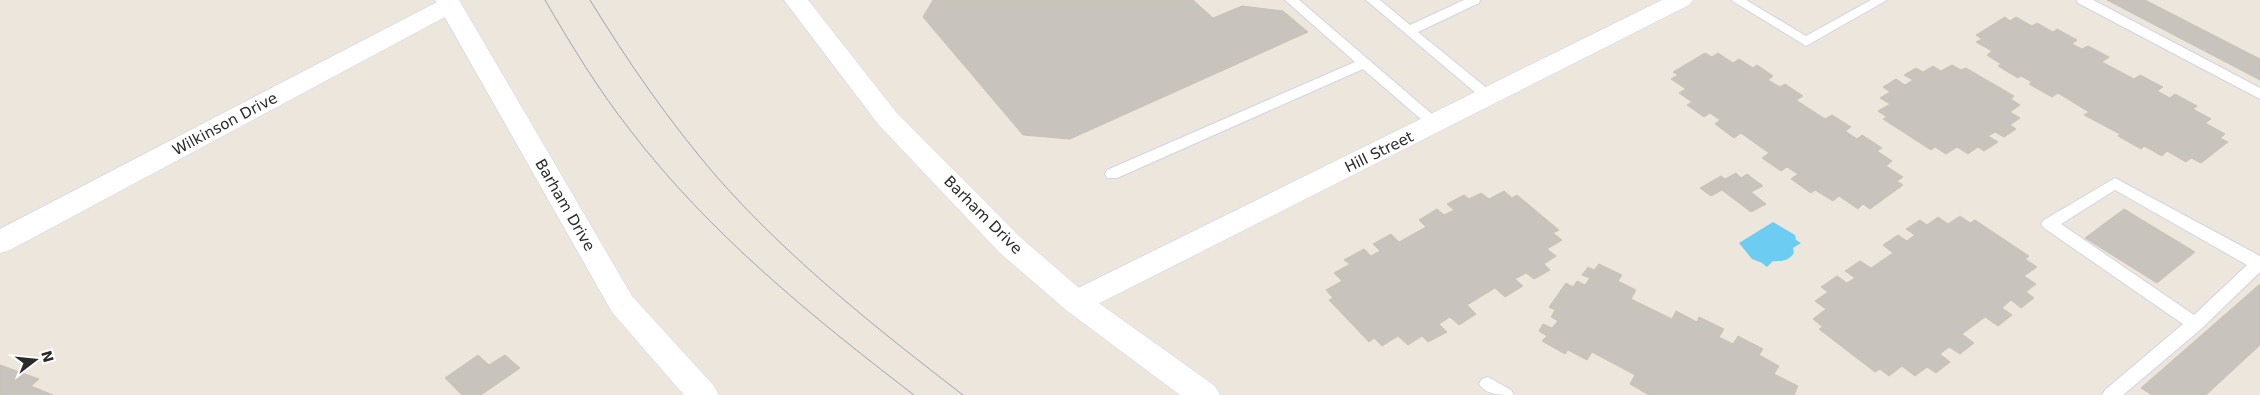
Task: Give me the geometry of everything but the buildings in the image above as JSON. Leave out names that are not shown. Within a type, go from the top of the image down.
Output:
[{"type":"street","name":"Barham Drive","points":[[796,0],[887,118],[1010,244],[1076,302],[1204,395]]},
{"type":"street","name":"Hill Street","points":[[1076,302],[1489,98],[1681,0]]},
{"type":"street","name":"Barham Drive","points":[[449,3],[622,304],[703,395]]},
{"type":"street","name":"Wilkinson Drive","points":[[0,242],[449,3]]},
{"type":"lane","points":[[1291,0],[1435,124]]},
{"type":"lane","points":[[1372,0],[1489,98]]},
{"type":"lane","points":[[1409,31],[1474,0]]},
{"type":"lane","points":[[1737,0],[1806,42],[1881,0]]},
{"type":"lane","points":[[2083,0],[2260,94]]},
{"type":"lane","points":[[1112,174],[1364,63]]},
{"type":"lane","points":[[2110,395],[2195,324],[2259,263],[2114,183],[2049,224],[2195,324]]},
{"type":"lane","points":[[1488,384],[1505,395]]},
{"type":"water","points":[[1773,222],[1795,235],[1796,240],[1801,243],[1793,248],[1794,253],[1788,259],[1773,261],[1767,267],[1752,259],[1739,243]]},
{"type":"tram line","points":[[545,0],[607,99],[661,168],[693,204],[763,272],[800,304],[914,395]]},
{"type":"tram line","points":[[590,0],[665,112],[716,176],[744,206],[773,236],[834,292],[963,395]]}]
